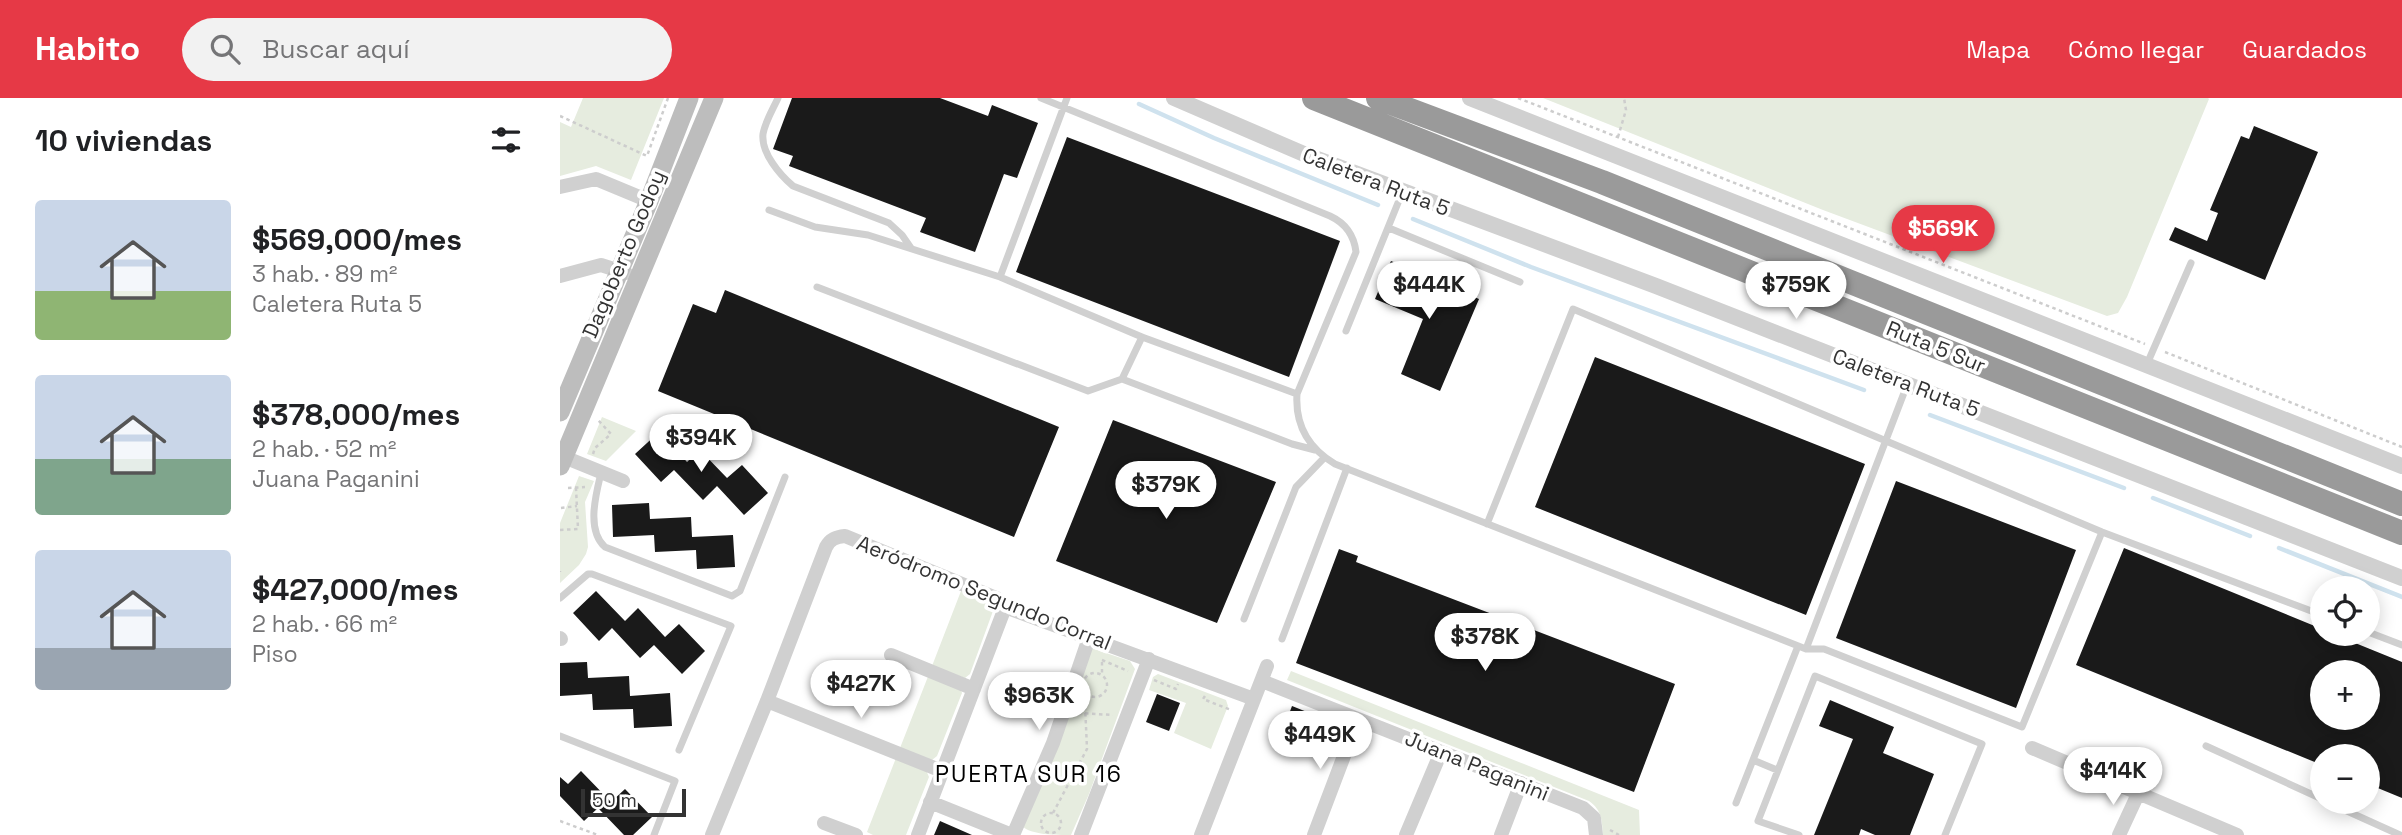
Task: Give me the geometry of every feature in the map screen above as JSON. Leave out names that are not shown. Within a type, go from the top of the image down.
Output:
[{"type":"highway","name":"Ruta 5 Sur","points":[[1314,98],[2402,533]]},
{"type":"highway","name":"Ruta 5 Sur","points":[[1378,98],[1615,187],[2402,504]]},
{"type":"main road","name":"Dagoberto Godoy","points":[[562,462],[629,274],[649,201],[689,98]]},
{"type":"main road","name":"Dagoberto Godoy","points":[[560,412],[690,156],[714,98]]},
{"type":"main road","points":[[670,147],[690,156]]},
{"type":"street","name":"Caletera Ruta 5","points":[[1174,98],[1304,155],[1908,384],[2402,578]]},
{"type":"street","points":[[1470,98],[2402,466]]},
{"type":"street","points":[[560,187],[596,180],[649,201]]},
{"type":"street","points":[[560,276],[601,265],[629,274]]},
{"type":"street","points":[[562,462],[624,481]]},
{"type":"street","name":"Aeródromo Segundo Corral","points":[[767,701],[826,547],[832,539],[845,536],[996,598],[1013,610],[1254,699]]},
{"type":"street","points":[[918,835],[1006,605]]},
{"type":"street","points":[[930,802],[1012,835],[1053,743],[1089,638]]},
{"type":"street","points":[[891,656],[974,689]]},
{"type":"street","points":[[1082,835],[1149,659]]},
{"type":"street","points":[[1201,835],[1267,666]]},
{"type":"street","name":"Juana Paganini","points":[[1262,681],[1587,810],[1596,823],[1596,835]]},
{"type":"street","points":[[712,835],[767,701],[942,771]]},
{"type":"street","points":[[1314,835],[1358,719]]},
{"type":"street","points":[[2032,748],[2237,835]]},
{"type":"street","points":[[1406,835],[1441,752]]},
{"type":"street","points":[[1501,835],[1521,783]]},
{"type":"street","points":[[2119,835],[2138,794]]},
{"type":"street","points":[[824,823],[856,835]]},
{"type":"lane","points":[[778,98],[764,130],[763,139],[766,150],[781,174],[793,186],[881,219],[897,229],[911,248]]},
{"type":"lane","points":[[1041,98],[1330,216],[1347,228],[1354,239],[1356,252],[1297,394],[1296,406],[1302,430],[1315,450],[1324,458],[1346,468],[1802,647],[1824,649],[2022,727],[2102,532]]},
{"type":"lane","points":[[1000,277],[1067,98]]},
{"type":"lane","points":[[1346,331],[1402,193]]},
{"type":"lane","points":[[768,210],[815,227],[859,233],[1000,277],[1142,337],[1297,394]]},
{"type":"lane","points":[[1389,228],[1520,282]]},
{"type":"lane","points":[[2147,364],[2191,263]]},
{"type":"lane","points":[[817,287],[1079,389],[1088,391],[1122,379],[1292,444],[1315,450]]},
{"type":"lane","points":[[1487,524],[1573,309],[2102,532],[2310,610]]},
{"type":"lane","points":[[1122,379],[1142,337]]},
{"type":"lane","points":[[1736,803],[1887,441],[1908,384]]},
{"type":"lane","points":[[1244,619],[1296,487],[1324,458]]},
{"type":"lane","points":[[1282,639],[1346,468]]},
{"type":"lane","points":[[594,470],[595,528],[599,542],[605,547],[732,596],[740,591],[785,477]]},
{"type":"lane","points":[[560,598],[588,574],[593,574],[731,626],[679,750]]},
{"type":"lane","points":[[2380,637],[2402,645]]},
{"type":"lane","points":[[1799,835],[1758,821],[1815,676],[1982,744],[1945,835]]},
{"type":"lane","points":[[560,736],[675,781],[654,835]]},
{"type":"lane","points":[[2206,746],[2310,794]]},
{"type":"lane","points":[[1753,760],[1777,770]]},
{"type":"lane","points":[[2354,814],[2400,835]]},
{"type":"path","points":[[560,116],[646,156],[668,98]]},
{"type":"path","points":[[1518,98],[2402,447]]},
{"type":"path","points":[[1616,143],[1626,110],[1624,98]]},
{"type":"path","points":[[594,470],[595,448],[611,434],[596,418]]},
{"type":"path","points":[[568,488],[584,487]]},
{"type":"path","points":[[560,530],[578,529],[576,488]]},
{"type":"path","points":[[561,508],[577,506]]},
{"type":"path","points":[[1102,660],[1176,689],[1178,684],[1187,687]]},
{"type":"path","points":[[1053,813],[1087,749],[1087,695],[1083,687],[1085,678],[1093,673],[1102,676],[1106,681],[1105,691],[1097,697],[1087,695]]},
{"type":"path","points":[[1205,694],[1203,699],[1231,710]]},
{"type":"path","points":[[1064,710],[1127,716]]},
{"type":"path","points":[[1046,813],[1053,813],[1059,817],[1061,824],[1057,831],[1049,833],[1042,828],[1041,820],[1046,813]]},
{"type":"path","points":[[560,821],[598,835]]},
{"type":"shaded area","points":[[583,98],[664,98],[631,180],[596,166],[560,176],[560,122],[571,127]]},
{"type":"shaded area","points":[[1543,98],[2209,99],[2127,297],[2118,313],[2107,316],[1823,210]]},
{"type":"shaded area","points":[[602,417],[636,431],[606,461],[587,454]]},
{"type":"shaded area","points":[[579,476],[594,481],[585,502],[588,547],[579,565],[560,583],[560,523]]},
{"type":"shaded area","points":[[961,591],[986,600],[993,611],[970,674],[965,678],[932,666]]},
{"type":"shaded area","points":[[1091,648],[1130,661],[1135,669],[1071,835],[1031,831],[1022,826]]},
{"type":"shaded area","points":[[1291,671],[1639,810],[1640,835],[1603,835],[1599,812],[1589,801],[1287,680]]},
{"type":"shaded area","points":[[929,674],[960,687],[962,693],[937,756],[932,760],[900,748]]},
{"type":"shaded area","points":[[1158,674],[1226,700],[1228,706],[1211,749],[1174,733],[1186,703],[1149,690],[1153,677]]},
{"type":"shaded area","points":[[1317,715],[1344,726],[1332,756],[1304,745]]},
{"type":"shaded area","points":[[896,758],[926,770],[929,777],[906,835],[873,835],[867,832]]},
{"type":"building","points":[[792,98],[940,98],[988,116],[992,105],[1038,123],[1017,178],[1004,174],[975,252],[920,232],[926,218],[789,166],[793,156],[773,149]]},
{"type":"building","points":[[2254,126],[2318,152],[2265,280],[2169,240],[2175,227],[2207,241],[2218,213],[2210,210],[2241,136],[2249,139]]},
{"type":"building","points":[[1067,137],[1340,241],[1289,377],[1016,272]]},
{"type":"building","points":[[1391,261],[1479,299],[1440,391],[1401,374],[1423,319],[1375,299]]},
{"type":"building","points":[[725,290],[1059,427],[1014,537],[658,391],[693,304],[716,313]]},
{"type":"building","points":[[1595,357],[1865,464],[1806,615],[1535,507]]},
{"type":"building","points":[[1113,420],[1276,482],[1217,623],[1056,561]]},
{"type":"building","points":[[659,432],[687,462],[700,450],[727,478],[742,465],[768,493],[744,515],[717,486],[703,500],[674,470],[661,482],[635,454]]},
{"type":"building","points":[[1896,481],[2076,550],[2016,708],[1836,638]]},
{"type":"building","points":[[649,503],[650,519],[691,517],[692,537],[733,535],[735,567],[697,569],[696,550],[655,552],[654,535],[613,537],[612,505]]},
{"type":"building","points":[[2124,548],[2310,624],[2310,646],[2363,646],[2402,662],[2402,798],[2380,789],[2380,744],[2310,744],[2310,760],[2076,665]]},
{"type":"building","points":[[1339,549],[1358,556],[1356,562],[1675,684],[1634,792],[1296,663]]},
{"type":"building","points":[[596,591],[625,621],[638,608],[665,637],[679,624],[705,651],[682,674],[654,645],[640,658],[612,628],[599,641],[573,613]]},
{"type":"building","points":[[587,662],[588,678],[629,676],[630,696],[670,693],[672,726],[634,728],[633,709],[593,710],[592,694],[560,696],[560,663]]},
{"type":"building","points":[[1157,694],[1180,703],[1169,731],[1146,722]]},
{"type":"building","points":[[1830,700],[1894,727],[1883,753],[1934,774],[1910,835],[1875,835],[1861,829],[1859,835],[1814,835],[1853,739],[1819,726]]},
{"type":"building","points":[[1292,706],[1312,714],[1306,730],[1286,722]]},
{"type":"building","points":[[581,771],[611,802],[625,789],[652,817],[633,835],[624,835],[598,808],[584,821],[560,796],[560,777],[568,784]]},
{"type":"building","points":[[940,821],[972,835],[934,835]]},
{"type":"waterway","points":[[1139,104],[1214,138],[1378,205]]},
{"type":"waterway","points":[[1413,219],[1531,267],[1864,390]]},
{"type":"waterway","points":[[1930,415],[2124,488]]},
{"type":"waterway","points":[[2153,498],[2250,536]]},
{"type":"waterway","points":[[2279,548],[2402,597]]},
{"type":"district","name":"PUERTA SUR 16","points":[[1029,774]]}]
